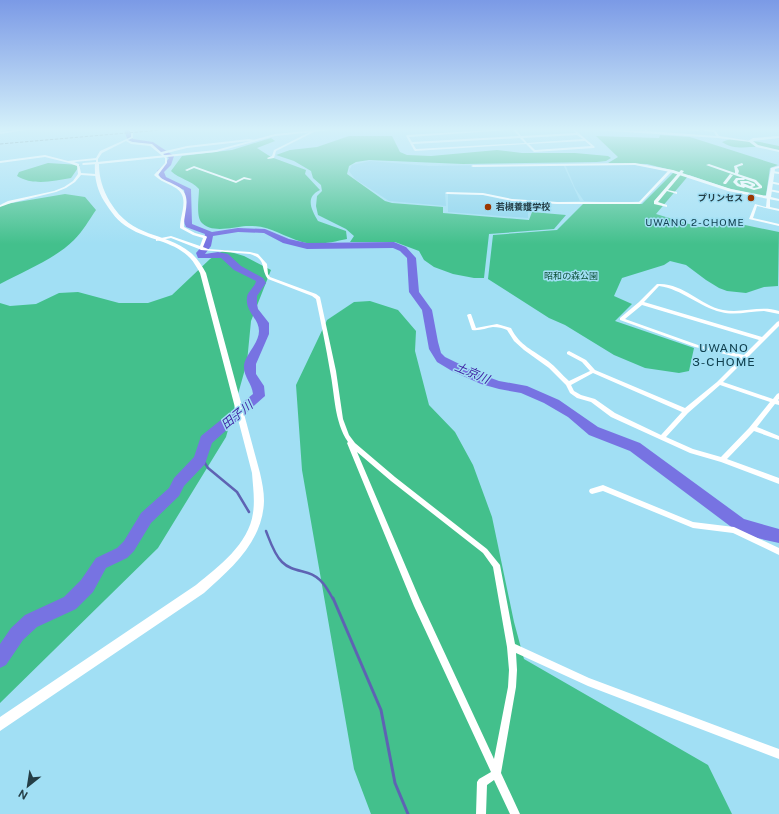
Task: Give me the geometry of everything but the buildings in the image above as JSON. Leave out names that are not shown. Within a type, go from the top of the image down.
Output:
[{"type":"street","points":[[0,206],[21,197],[60,189],[73,183],[80,174],[79,168]]},
{"type":"street","points":[[0,725],[200,589],[231,563],[244,548],[255,525],[260,502],[256,473],[238,411],[234,388],[203,273],[196,261],[187,252],[134,230],[118,218],[108,203],[98,183],[97,168]]},
{"type":"street","points":[[161,168],[156,174],[158,178],[181,190],[185,194],[186,207],[182,228],[194,234],[205,236],[204,249]]},
{"type":"street","points":[[187,170],[192,168]]},
{"type":"street","points":[[197,168],[241,184]]},
{"type":"street","points":[[658,168],[689,176],[724,188],[779,200]]},
{"type":"street","points":[[717,168],[755,180],[761,185],[761,188],[738,185],[735,181]]},
{"type":"street","points":[[736,168],[738,175]]},
{"type":"street","points":[[768,208],[770,182],[773,168]]},
{"type":"street","points":[[447,193],[483,194],[512,200],[557,203],[640,203],[671,171]]},
{"type":"street","points":[[666,206],[655,203],[682,171]]},
{"type":"street","points":[[772,172],[779,173]]},
{"type":"street","points":[[80,174],[96,175]]},
{"type":"street","points":[[725,183],[731,175]]},
{"type":"street","points":[[236,182],[244,178],[250,179]]},
{"type":"street","points":[[728,179],[743,181],[743,185],[752,188],[757,192],[757,196]]},
{"type":"street","points":[[770,182],[779,184]]},
{"type":"street","points":[[666,190],[676,193]]},
{"type":"street","points":[[770,190],[779,192]]},
{"type":"street","points":[[779,210],[756,206],[751,219],[779,225]]},
{"type":"street","points":[[157,240],[171,237],[204,249],[244,252],[257,255],[265,264],[266,274],[270,278],[314,295],[318,298],[333,371],[340,420],[417,603],[515,814]]},
{"type":"street","points":[[744,356],[697,346],[622,319],[641,303],[658,285],[663,285],[730,313],[772,310],[779,313]]},
{"type":"street","points":[[641,303],[762,339]]},
{"type":"street","points":[[469,316],[474,329],[494,325],[509,329],[510,333],[519,343],[550,365],[568,384],[572,392],[579,397],[593,400],[613,415],[692,451],[722,460],[779,481]]},
{"type":"street","points":[[662,438],[686,411],[719,383],[744,356],[779,323]]},
{"type":"street","points":[[569,353],[584,361],[593,371],[686,411]]},
{"type":"street","points":[[568,384],[593,371]]},
{"type":"street","points":[[719,383],[776,402]]},
{"type":"street","points":[[722,460],[776,402],[779,395]]},
{"type":"street","points":[[753,428],[779,438]]},
{"type":"street","points":[[347,436],[353,444],[393,479],[485,551],[496,565],[511,647],[512,687],[496,774],[482,782],[481,814]]},
{"type":"street","points":[[592,491],[603,488],[693,525],[734,530],[779,552]]},
{"type":"street","points":[[511,647],[588,682],[779,754]]},
{"type":"shaded area","points":[[351,168],[565,168],[580,201],[559,202],[508,199],[487,194],[445,193],[446,206],[389,201],[355,179],[349,171]]},
{"type":"shaded area","points":[[567,168],[651,168],[668,171],[640,201],[620,203],[584,201],[575,188]]},
{"type":"shaded area","name":"若槻養護学校","points":[[448,194],[483,195],[528,203],[528,218],[448,212]]},
{"type":"green space","points":[[32,168],[78,168],[71,178],[44,182],[23,179],[17,176],[19,172]]},
{"type":"green space","points":[[173,168],[301,168],[306,170],[305,174],[320,190],[312,196],[311,200],[313,212],[318,221],[346,231],[347,239],[313,244],[295,240],[262,227],[246,226],[222,229],[210,228],[205,226],[199,219],[199,189],[171,171]]},
{"type":"green space","points":[[306,168],[349,168],[347,174],[385,201],[392,203],[443,207],[443,213],[529,220],[532,212],[566,215],[554,229],[489,234],[484,278],[474,278],[453,274],[434,267],[424,260],[419,251],[395,242],[350,242],[354,236],[346,229],[318,215],[316,206],[317,196],[322,191],[321,185],[313,178],[311,171]]},
{"type":"green space","name":"昭和の森公園","points":[[663,168],[770,168],[766,195],[762,196],[727,188],[689,175],[656,214],[699,227],[740,224],[779,232],[778,286],[764,287],[746,293],[727,291],[706,280],[686,265],[670,261],[664,265],[622,278],[614,296],[632,304],[615,321],[694,348],[689,371],[679,373],[645,368],[614,355],[565,325],[549,318],[488,279],[493,235],[557,230],[583,204],[642,204],[675,171]]},
{"type":"green space","points":[[65,194],[85,197],[96,210],[83,229],[74,240],[58,253],[0,284],[0,205]]},
{"type":"green space","points":[[224,250],[244,256],[271,270],[251,321],[247,362],[226,437],[158,548],[0,703],[0,303],[10,306],[36,304],[59,293],[78,292],[119,303],[148,303],[172,295],[210,259]]},
{"type":"green space","points":[[370,301],[398,310],[416,331],[415,351],[429,405],[455,432],[473,465],[492,517],[514,622],[524,659],[708,765],[732,814],[371,814],[354,769],[302,470],[296,385],[327,320],[354,302]]},
{"type":"waterway","name":"田子川","points":[[164,168],[160,171],[163,178],[187,189],[189,199],[187,221],[189,225],[211,234]]},
{"type":"waterway","name":"土京川","points":[[211,234],[226,233],[238,230],[265,231],[286,241],[307,246],[394,245],[403,249],[411,258],[413,264],[414,292],[427,310],[432,342],[437,355],[441,359],[456,369],[485,381],[523,389],[560,406],[593,431],[635,447],[739,524],[757,531],[779,536]]},
{"type":"waterway","name":"田子川","points":[[0,659],[17,634],[31,621],[70,603],[87,586],[101,563],[122,553],[129,546],[146,518],[174,492],[179,482],[200,460],[206,440],[259,396],[258,386],[250,375],[250,364],[264,334],[264,323],[253,310],[252,304],[252,296],[261,283],[260,280],[237,268],[235,264],[223,255],[206,257],[201,256],[200,253],[207,246],[208,236],[211,234]]},
{"type":"waterway","points":[[201,457],[208,468],[237,492],[249,512]]},
{"type":"waterway","points":[[266,531],[279,559],[291,568],[317,577],[326,587],[333,599]]},
{"type":"waterway","points":[[333,598],[381,710],[395,783],[408,814]]},
{"type":"place","name":"プリンセス","points":[[751,198]]},
{"type":"place","name":"若槻養護学校","points":[[488,207]]},
{"type":"district","name":"UWANO 2-CHOME","points":[[695,222]]},
{"type":"district","name":"UWANO 3-CHOME","points":[[724,355]]}]
